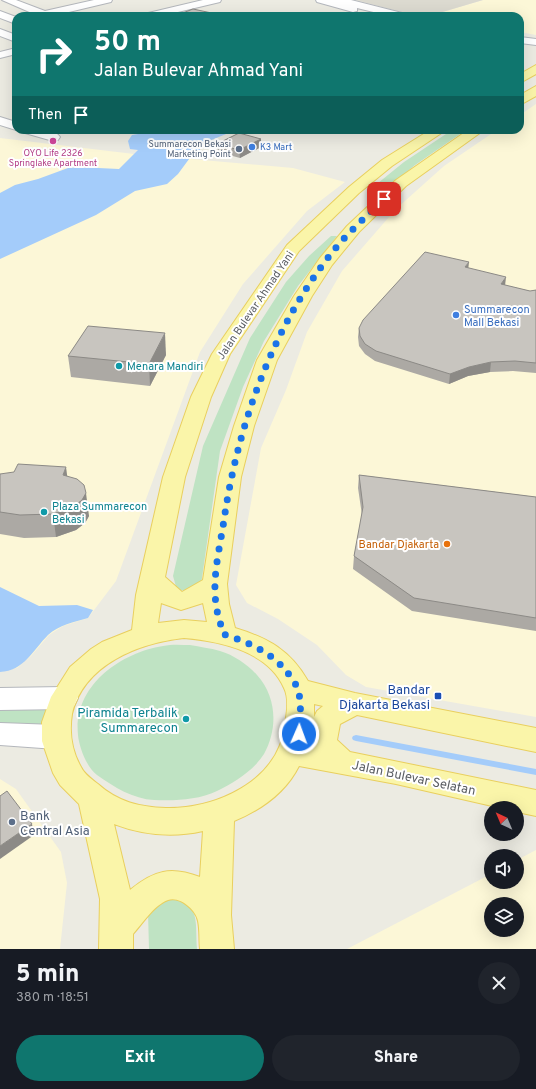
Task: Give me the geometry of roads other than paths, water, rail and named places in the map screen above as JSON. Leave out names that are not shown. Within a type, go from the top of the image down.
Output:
[{"type":"main road","points":[[524,76],[536,69]]},
{"type":"main road","points":[[524,98],[536,90]]},
{"type":"main road","name":"Jalan Bulevar Ahmad Yani","points":[[144,635],[153,578],[174,477],[201,397],[221,354],[293,248],[354,190],[387,163],[433,134]]},
{"type":"main road","points":[[223,634],[216,604],[215,584],[230,477],[244,426],[267,360],[303,296],[326,262],[352,229],[401,183],[471,134]]},
{"type":"main road","points":[[153,578],[166,595],[174,601],[180,602],[190,600],[215,584]]},
{"type":"main road","points":[[184,629],[223,634],[241,639],[267,652],[285,669],[298,689],[300,708],[299,734],[293,753],[276,778],[250,799],[219,814],[186,821],[151,821],[120,814],[93,799],[69,775],[56,737],[56,723],[64,698],[82,671],[88,666],[110,649],[144,635],[184,629]]},
{"type":"main road","points":[[298,689],[355,704],[536,740]]},
{"type":"main road","points":[[344,763],[328,751],[322,742],[328,719],[336,712],[355,704]]},
{"type":"main road","name":"Jalan Bulevar Selatan","points":[[293,753],[536,803]]},
{"type":"main road","points":[[93,799],[116,899],[116,939]]},
{"type":"main road","points":[[217,949],[214,915],[219,814]]},
{"type":"main road","points":[[116,939],[146,898],[164,885],[178,885],[189,888],[214,915]]},
{"type":"street","points":[[8,0],[35,12]]},
{"type":"street","points":[[59,12],[107,0]]},
{"type":"street","points":[[163,12],[216,0]]},
{"type":"street","points":[[321,0],[366,12]]},
{"type":"street","points":[[339,0],[386,12]]},
{"type":"street","points":[[21,5],[39,1]]},
{"type":"street","points":[[168,2],[181,7]]},
{"type":"street","points":[[0,14],[12,19]]},
{"type":"street","points":[[0,25],[12,22]]},
{"type":"street","points":[[0,32],[12,37]]},
{"type":"street","points":[[524,36],[536,37]]},
{"type":"street","points":[[524,40],[536,42]]},
{"type":"street","points":[[0,55],[12,52]]},
{"type":"street","points":[[0,121],[12,125]]},
{"type":"street","points":[[43,134],[53,137]]},
{"type":"street","points":[[0,699],[64,698]]},
{"type":"street","points":[[0,734],[56,737]]},
{"type":"water","points":[[226,134],[199,145],[197,147],[200,149],[199,152],[192,155],[178,174],[167,184],[135,191],[96,215],[0,259],[0,193],[15,185],[38,179],[68,168],[119,169],[138,150],[130,149],[128,141],[132,135]]},
{"type":"water","points":[[0,587],[39,606],[77,605],[93,610],[88,618],[67,624],[48,635],[27,659],[16,668],[0,672]]},
{"type":"waterway","points":[[356,738],[536,772]]},
{"type":"place","name":"OYO Life 2326 Springlake Apartment","points":[[53,141]]},
{"type":"place","name":"K3 Mart","points":[[252,147]]},
{"type":"place","name":"Summarecon Bekasi Marketing Point","points":[[239,149]]},
{"type":"place","name":"Summarecon Mall Bekasi","points":[[456,315]]},
{"type":"place","name":"Menara Mandiri","points":[[119,366]]},
{"type":"place","name":"Plaza Summarecon Bekasi","points":[[44,512]]},
{"type":"place","name":"Bandar Djakarta","points":[[447,544]]},
{"type":"place","name":"Bandar Djakarta Bekasi","points":[[438,696]]},
{"type":"place","name":"Piramida Terbalik Summarecon","points":[[186,719]]},
{"type":"place","name":"Bank Central Asia","points":[[12,822]]}]
